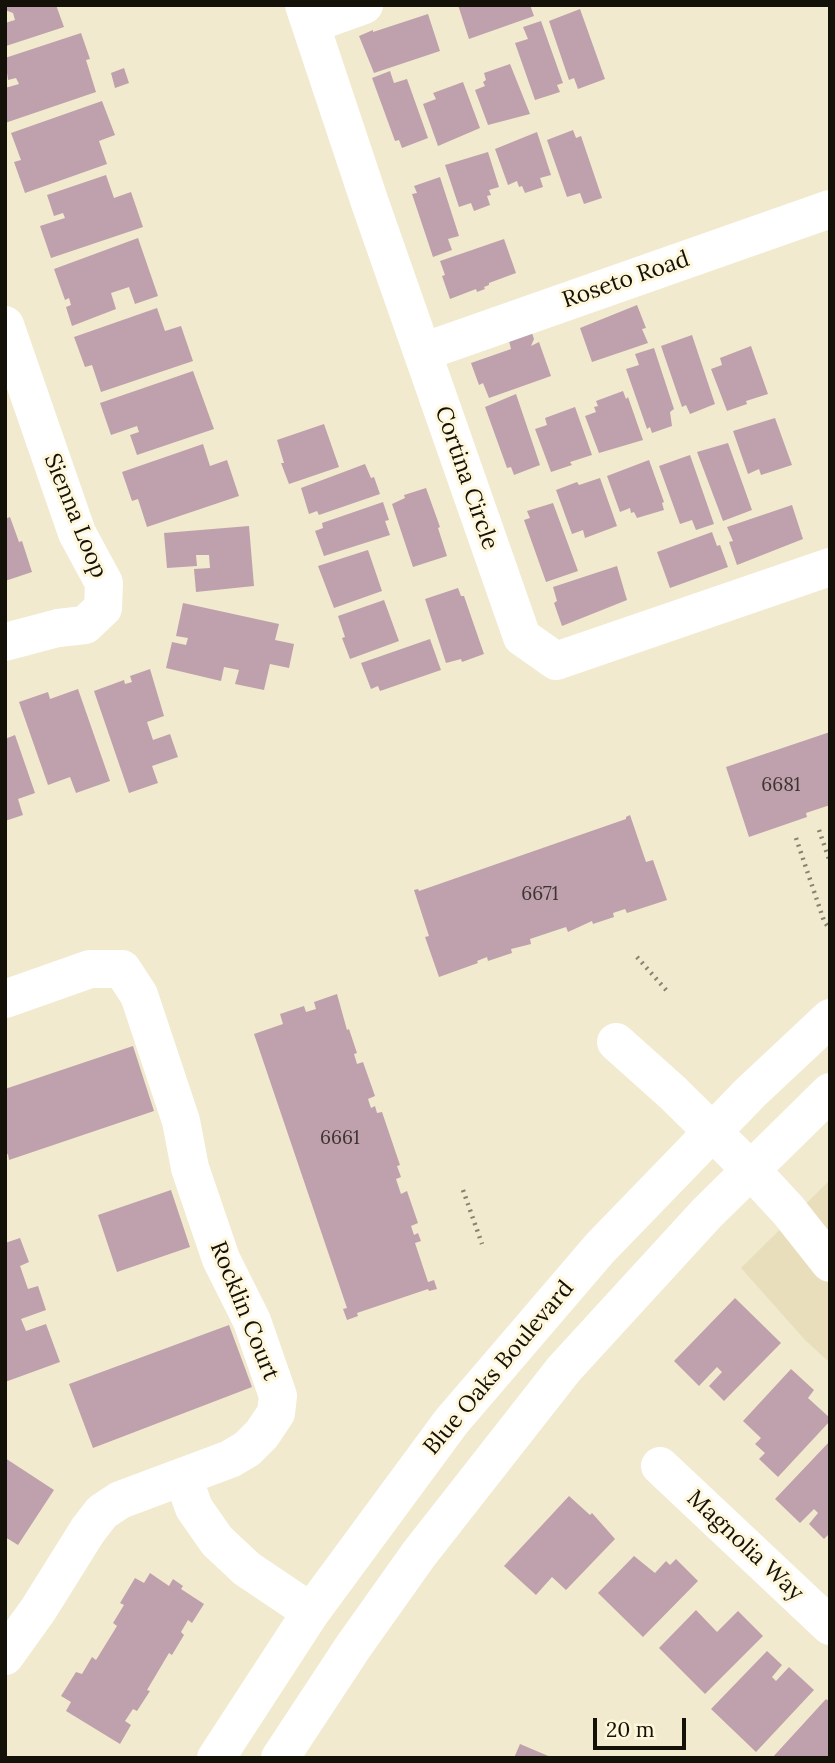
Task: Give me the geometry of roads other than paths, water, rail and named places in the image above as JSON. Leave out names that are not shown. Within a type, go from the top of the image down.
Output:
[{"type":"street","points":[[308,15],[364,5]]},
{"type":"street","name":"Cortina Circle","points":[[308,15],[522,637],[556,661],[830,567]]},
{"type":"street","name":"Roseto Road","points":[[423,352],[830,209]]},
{"type":"street","name":"Sienna Loop","points":[[5,325],[77,533],[104,583],[103,608],[85,625],[58,628],[5,642]]},
{"type":"street","name":"Rocklin Court","points":[[5,999],[90,969],[122,969],[139,995],[181,1121],[190,1168],[221,1259],[252,1321],[278,1396],[276,1413],[262,1434],[247,1449],[230,1459],[131,1495],[102,1511],[5,1656]]},
{"type":"street","name":"Blue Oaks Boulevard","points":[[216,1758],[311,1612],[451,1422],[524,1334],[600,1248],[712,1132],[830,1018]]},
{"type":"street","points":[[616,1042],[750,1169],[788,1210],[830,1263]]},
{"type":"street","points":[[280,1758],[353,1647],[419,1554],[564,1370],[638,1286],[750,1169],[830,1092]]},
{"type":"street","name":"Magnolia Way","points":[[660,1466],[830,1626]]},
{"type":"street","points":[[183,1477],[194,1508],[217,1541],[247,1569],[311,1612]]}]
